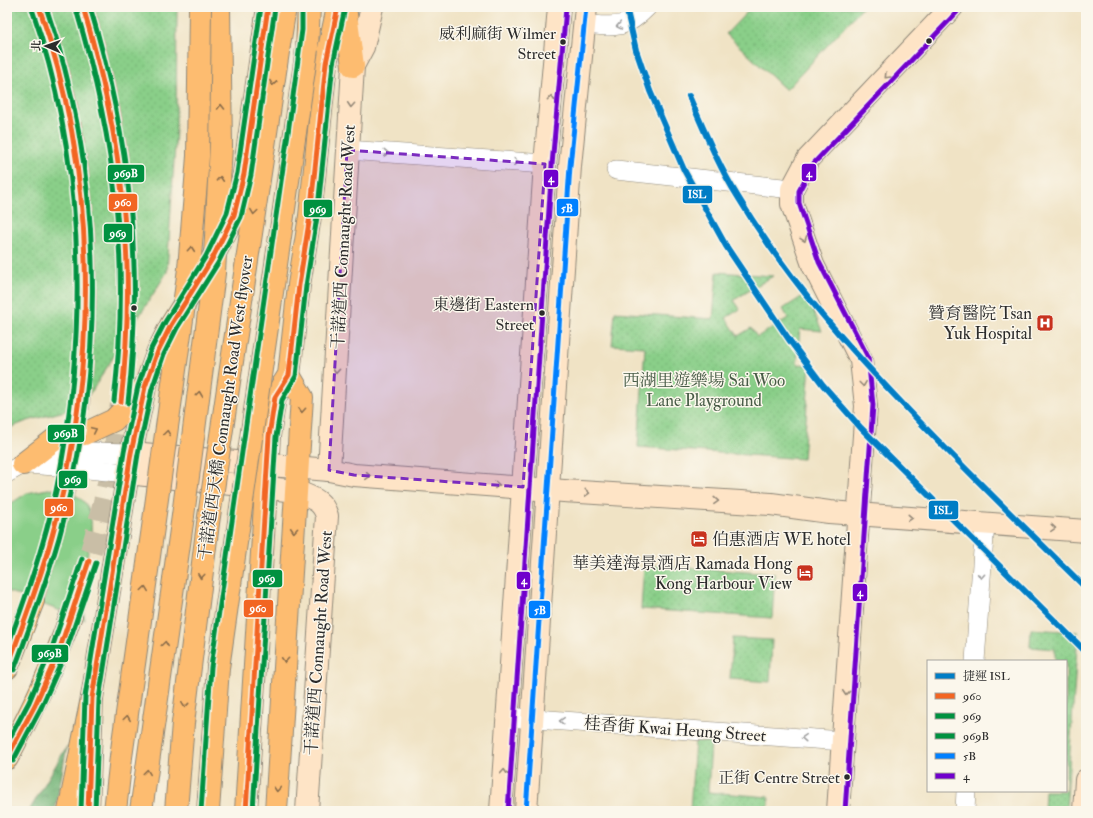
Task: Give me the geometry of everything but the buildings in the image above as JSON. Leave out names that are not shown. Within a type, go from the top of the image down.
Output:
[{"type":"main road","points":[[115,811],[121,757],[190,269],[198,149],[200,7]]},
{"type":"main road","name":"干諾道西天橋 Connaught Road West flyover","points":[[141,811],[184,516],[214,274],[221,146],[219,7]]},
{"type":"main road","points":[[69,811],[92,698],[129,463],[145,387],[158,350],[170,325],[212,259],[234,215],[244,174],[268,7]]},
{"type":"main road","name":"干諾道西天橋 Connaught Road West flyover","points":[[176,811],[185,708],[208,523],[285,7]]},
{"type":"main road","points":[[208,811],[218,668],[296,126],[308,36],[309,7]]},
{"type":"main road","name":"干諾道西 Connaught Road West","points":[[246,811],[267,465],[275,397],[289,375],[299,285],[310,216],[326,63],[338,7]]},
{"type":"main road","points":[[345,7],[353,66]]},
{"type":"main road","name":"干諾道西 Connaught Road West","points":[[329,470],[353,66],[363,47],[372,7]]},
{"type":"main road","points":[[501,811],[545,164],[559,7]]},
{"type":"main road","points":[[838,811],[866,406],[861,360],[813,265],[792,204],[792,189],[808,159],[952,7]]},
{"type":"main road","points":[[526,811],[570,166],[585,16]]},
{"type":"main road","name":"干諾道西 Connaught Road West","points":[[276,811],[302,398],[289,375]]},
{"type":"main road","points":[[15,468],[54,440],[84,434],[114,420],[145,387]]},
{"type":"main road","points":[[129,463],[267,465],[298,469],[329,470],[354,475],[564,491],[771,504],[823,512],[1086,531]]},
{"type":"main road","points":[[129,463],[266,488],[296,491]]},
{"type":"main road","name":"干諾道西 Connaught Road West","points":[[296,491],[317,500],[324,506],[327,516],[307,811]]},
{"type":"main road","points":[[7,668],[32,601]]},
{"type":"main road","points":[[7,758],[44,685],[59,651],[71,615]]},
{"type":"main road","points":[[88,811],[92,698]]},
{"type":"main road","points":[[1084,811],[1086,780]]},
{"type":"street","points":[[585,16],[608,27],[621,26],[632,21],[647,7]]},
{"type":"street","points":[[347,150],[545,164]]},
{"type":"street","points":[[616,170],[792,189]]},
{"type":"street","points":[[15,468],[55,451],[129,463]]},
{"type":"street","points":[[975,660],[985,523]]},
{"type":"street","name":"桂香街 Kwai Heung Street","points":[[507,717],[843,741]]},
{"type":"street","points":[[965,811],[966,792]]},
{"type":"highlighted area","points":[[347,150],[545,164],[523,487],[354,475],[329,470]]},
{"type":"green space","points":[[7,7],[177,7],[176,129],[167,272],[92,391],[80,403],[65,411],[27,421],[7,429]]},
{"type":"green space","points":[[752,7],[863,7],[786,90],[726,34]]},
{"type":"green space","name":"西湖里遊樂場 Sai Woo Lane Playground","points":[[717,272],[773,276],[734,300],[740,309],[726,318],[738,336],[751,328],[757,337],[788,318],[783,309],[806,294],[822,331],[800,329],[797,364],[810,365],[803,459],[638,447],[645,347],[612,345],[615,312],[713,319]]},
{"type":"green space","points":[[48,489],[75,495],[86,505],[89,512],[91,531],[81,595],[85,620],[7,591],[7,506],[27,493]]},
{"type":"green space","points":[[644,565],[775,574],[772,618],[641,609]]},
{"type":"green space","points":[[1031,629],[1078,632],[1066,811],[1044,811],[1045,792],[1067,792],[1067,660],[1055,660],[1055,649],[1030,647]]},
{"type":"green space","points":[[733,638],[772,640],[770,682],[730,679]]},
{"type":"green space","points":[[695,741],[711,742],[708,792],[769,797],[768,811],[690,811]]},
{"type":"green space","points":[[67,746],[55,811],[29,811]]},
{"type":"tunnel","points":[[33,601],[59,513],[71,460],[79,404],[84,347],[86,289],[84,231],[79,174],[70,117],[56,61],[39,7]]},
{"type":"tunnel","points":[[71,615],[94,542],[111,468],[120,411],[126,353],[128,294],[126,236],[121,177],[112,120],[99,63],[83,7]]},
{"type":"metro line","name":"ISL","points":[[626,7],[636,50],[650,91],[684,170],[726,246],[790,341],[823,385],[861,428],[1086,652]]},
{"type":"metro line","name":"ISL","points":[[689,96],[718,160],[738,197],[773,251],[812,303],[833,328],[922,424],[991,495],[1086,588]]},
{"type":"transit line","name":"960","points":[[7,668],[31,603],[52,536],[67,471],[78,405],[84,338],[85,270],[81,203],[73,136],[58,71],[39,7]]},
{"type":"transit line","name":"969","points":[[14,670],[38,605],[59,538],[74,473],[85,407],[91,339],[92,272],[88,204],[80,137],[65,71],[46,7]]},
{"type":"transit line","name":"960","points":[[83,7],[97,57],[108,106],[117,154],[123,203],[127,251],[127,300],[126,350],[121,402]]},
{"type":"transit line","name":"969B","points":[[90,7],[104,56],[115,105],[124,154],[130,203],[134,252],[134,301],[133,352],[128,403]]},
{"type":"transit line","name":"969B","points":[[81,811],[85,697],[124,452],[138,386],[151,349],[165,322],[206,256],[227,213],[237,173],[261,7]]},
{"type":"transit line","name":"960","points":[[88,811],[92,698],[131,453],[145,387],[158,351],[171,325],[212,259],[234,215],[244,174],[268,7]]},
{"type":"transit line","name":"969B","points":[[201,811],[211,667],[288,133],[302,30],[302,7]]},
{"type":"transit line","name":"960","points":[[246,811],[269,436],[275,397],[289,375],[299,285],[310,216],[326,63],[338,7]]},
{"type":"transit line","name":"5B","points":[[526,811],[570,166],[586,7]]},
{"type":"transit line","name":"969","points":[[95,811],[99,699],[138,454],[152,389],[164,354],[177,328],[218,263],[241,217],[251,175],[275,8]]},
{"type":"transit line","name":"969","points":[[253,811],[276,437],[282,400],[296,376],[306,286],[317,217],[333,64],[345,8]]},
{"type":"transit line","name":"4","points":[[508,811],[552,165],[566,8]]},
{"type":"transit line","name":"969B","points":[[7,648],[38,558],[51,512],[61,466],[70,409],[75,351],[77,293],[76,236],[71,178],[62,121],[49,65],[32,9]]},
{"type":"transit line","name":"969","points":[[76,9],[90,59],[101,107],[110,155],[116,203],[120,251],[120,300],[119,350],[114,401]]},
{"type":"transit line","name":"4","points":[[845,811],[873,405],[868,357],[819,262],[799,203],[799,191],[814,163],[957,12]]},
{"type":"transit line","name":"969B","points":[[7,743],[29,702],[52,648],[82,559]]},
{"type":"transit line","name":"960","points":[[7,758],[35,705],[59,651],[89,561]]},
{"type":"transit line","name":"969","points":[[13,761],[41,708],[65,654],[96,563]]},
{"type":"place","name":"威利麻街 Wilmer Street","points":[[563,42]]},
{"type":"place","name":"東邊街 Eastern Street","points":[[542,313]]},
{"type":"place","name":"贊育醫院 Tsan Yuk Hospital","points":[[1045,323]]},
{"type":"place","name":"伯惠酒店 WE hotel","points":[[699,539]]},
{"type":"place","name":"華美達海景酒店 Ramada Hong Kong Harbour View","points":[[805,573]]},
{"type":"place","name":"正街 Centre Street","points":[[847,777]]}]
